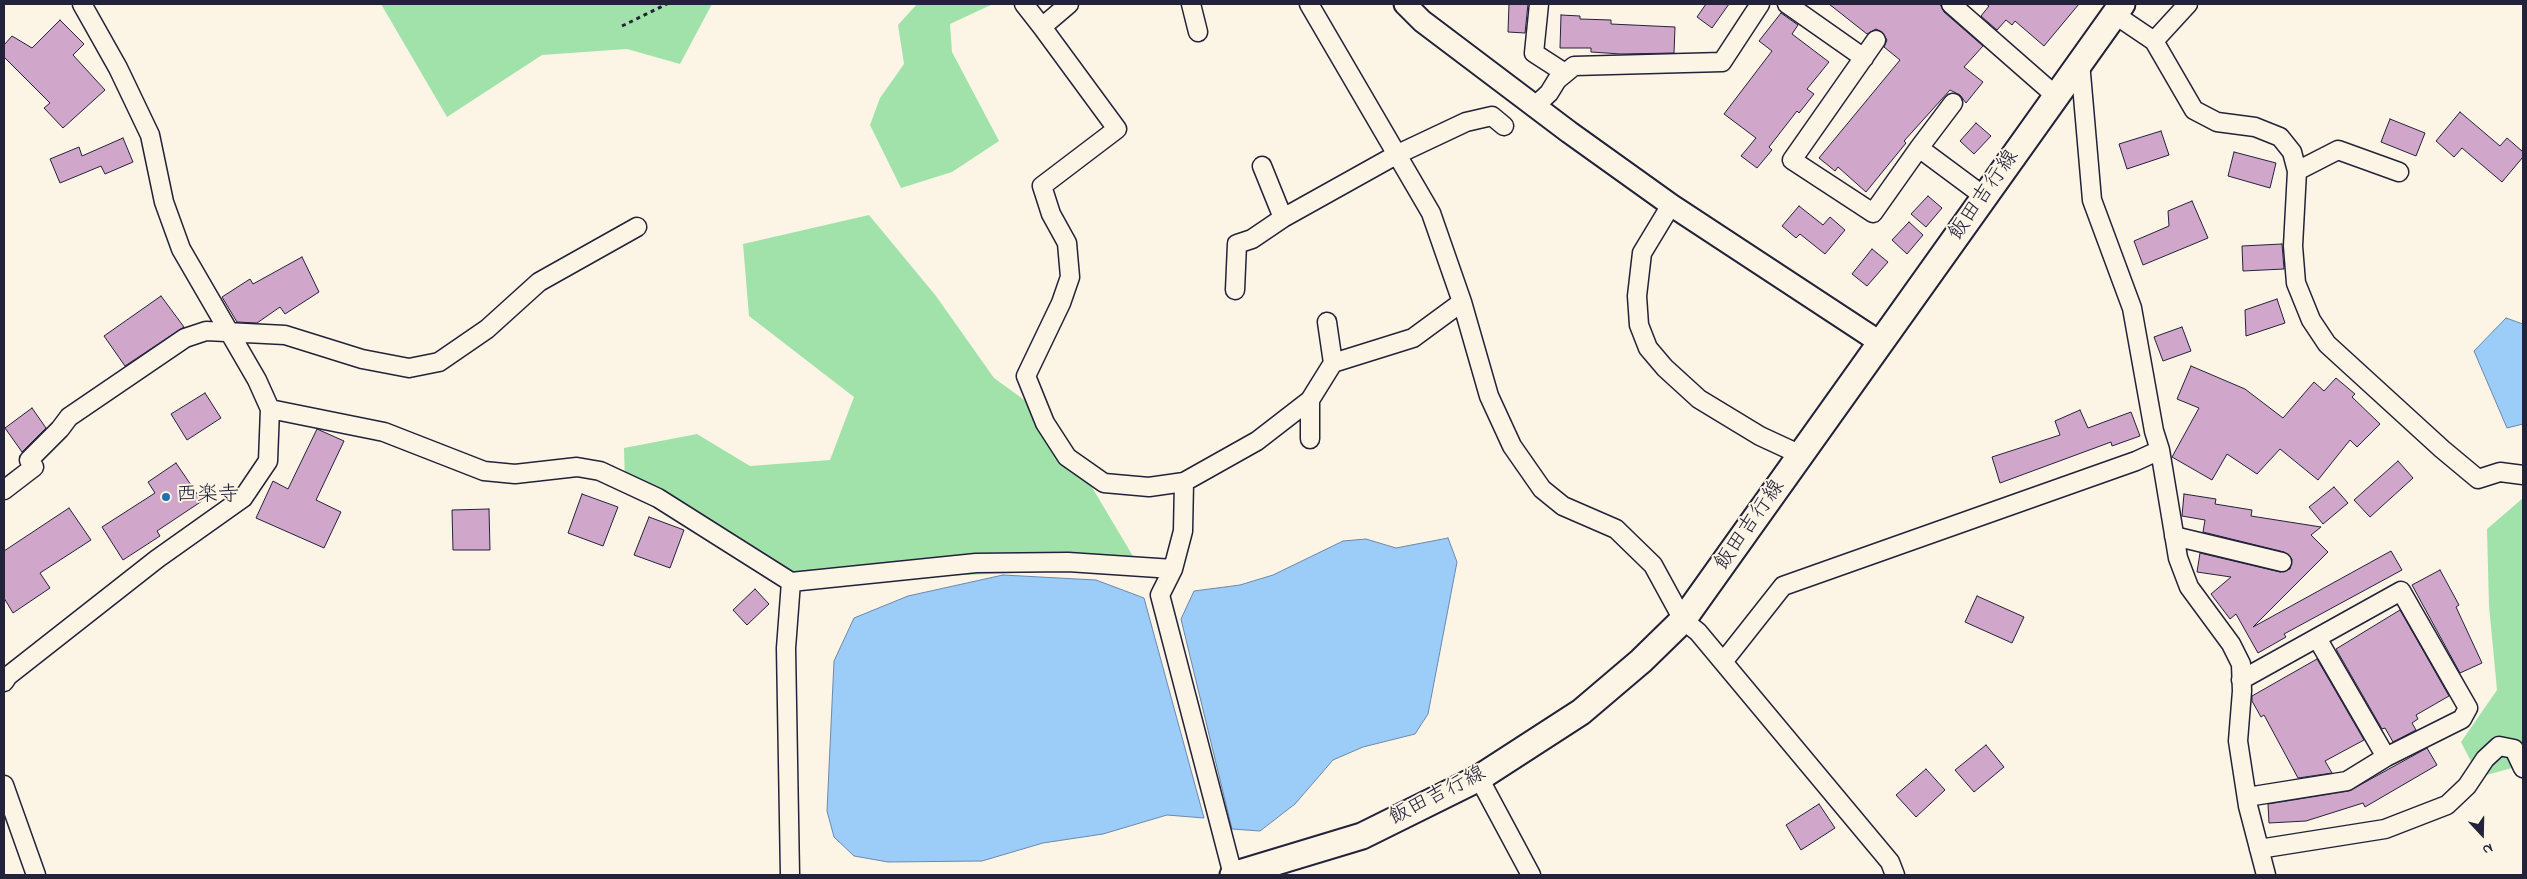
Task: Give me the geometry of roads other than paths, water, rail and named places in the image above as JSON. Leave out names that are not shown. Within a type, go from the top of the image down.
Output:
[{"type":"main road","name":"飯田吉行線","points":[[1233,875],[1362,836],[1479,778],[1581,712],[1641,661],[1684,620],[2118,9]]},
{"type":"street","points":[[4,682],[8,676],[157,559],[243,498],[268,461],[270,409],[257,380],[181,249],[164,202],[150,135],[118,68],[82,4]]},
{"type":"street","points":[[1024,4],[1117,129],[1042,186],[1052,214],[1067,243],[1070,276],[1061,303],[1026,376],[1045,423],[1067,458],[1104,483],[1149,487],[1184,482],[1257,441],[1310,400],[1333,363],[1327,322]]},
{"type":"street","points":[[1042,27],[1069,4]]},
{"type":"street","points":[[1191,4],[1198,32]]},
{"type":"street","points":[[1309,4],[1431,213],[1462,302],[1489,396],[1512,446],[1542,489],[1564,506],[1616,529],[1652,565],[1684,620],[1698,632],[1890,862],[1895,875]]},
{"type":"street","points":[[1405,4],[1422,21],[1534,107],[1671,205],[1881,343]]},
{"type":"street","points":[[1539,4],[1534,52],[1565,73]]},
{"type":"street","points":[[1534,107],[1565,73],[1574,66],[1722,62],[1760,4]]},
{"type":"street","points":[[1787,4],[1864,58]]},
{"type":"street","points":[[1951,4],[2056,96]]},
{"type":"street","points":[[2154,41],[2188,4]]},
{"type":"street","points":[[2118,9],[2154,41],[2194,110],[2218,122],[2255,127],[2280,137],[2292,152],[2297,171],[2293,246],[2296,283],[2311,320],[2327,344],[2442,449],[2478,479],[2500,472],[2523,474]]},
{"type":"street","points":[[1876,40],[1792,160],[1873,212],[1953,103]]},
{"type":"street","points":[[2080,62],[2092,200],[2132,308],[2154,431],[2160,450],[2178,558],[2189,587],[2231,644],[2240,664],[2242,680],[2238,741],[2247,797],[2266,875]]},
{"type":"street","points":[[1234,290],[1237,244],[1252,239],[1283,218],[1396,155],[1466,122],[1492,116],[1504,126]]},
{"type":"street","points":[[1919,148],[1985,197]]},
{"type":"street","points":[[2297,171],[2338,150],[2399,172]]},
{"type":"street","points":[[1262,166],[1283,218]]},
{"type":"street","points":[[1671,205],[1642,254],[1637,296],[1639,326],[1648,348],[1665,368],[1699,399],[1760,436],[1801,456]]},
{"type":"street","points":[[4,490],[34,467],[30,460],[60,429],[69,416],[185,338],[206,331],[285,335],[362,359],[409,368],[439,362],[487,329],[539,282],[637,226]]},
{"type":"street","points":[[1333,363],[1413,338],[1462,302]]},
{"type":"street","points":[[1310,400],[1310,439]]},
{"type":"street","points":[[270,409],[384,432],[484,471],[515,474],[577,467],[600,471],[658,498],[790,582],[976,563],[1068,562],[1173,569]]},
{"type":"street","points":[[1723,662],[1783,586],[2136,461],[2160,450]]},
{"type":"street","points":[[1184,482],[1183,531],[1173,569],[1160,594],[1233,875]]},
{"type":"street","points":[[2174,536],[2282,562]]},
{"type":"street","points":[[790,582],[786,648],[790,875]]},
{"type":"street","points":[[2242,680],[2400,591],[2468,708],[2462,719],[2386,757],[2347,781],[2247,797]]},
{"type":"street","points":[[2317,638],[2386,757]]},
{"type":"street","points":[[2259,849],[2385,829],[2438,809],[2447,805],[2467,786],[2485,759],[2499,746],[2514,749],[2523,768]]},
{"type":"street","points":[[1479,778],[1531,875]]},
{"type":"street","points":[[4,785],[36,875]]},
{"type":"water","points":[[2506,318],[2523,324],[2523,424],[2507,428],[2474,351]]},
{"type":"water","points":[[1448,538],[1457,562],[1428,714],[1415,734],[1363,747],[1333,760],[1295,804],[1260,831],[1232,829],[1181,619],[1194,591],[1240,585],[1273,575],[1343,541],[1366,539],[1396,548]]},
{"type":"water","points":[[1003,575],[1096,580],[1144,598],[1204,818],[1167,815],[1103,834],[1043,843],[982,861],[888,862],[854,856],[834,837],[827,811],[834,661],[854,618],[908,596]]},
{"type":"place","name":"西楽寺","points":[[166,497]]}]
